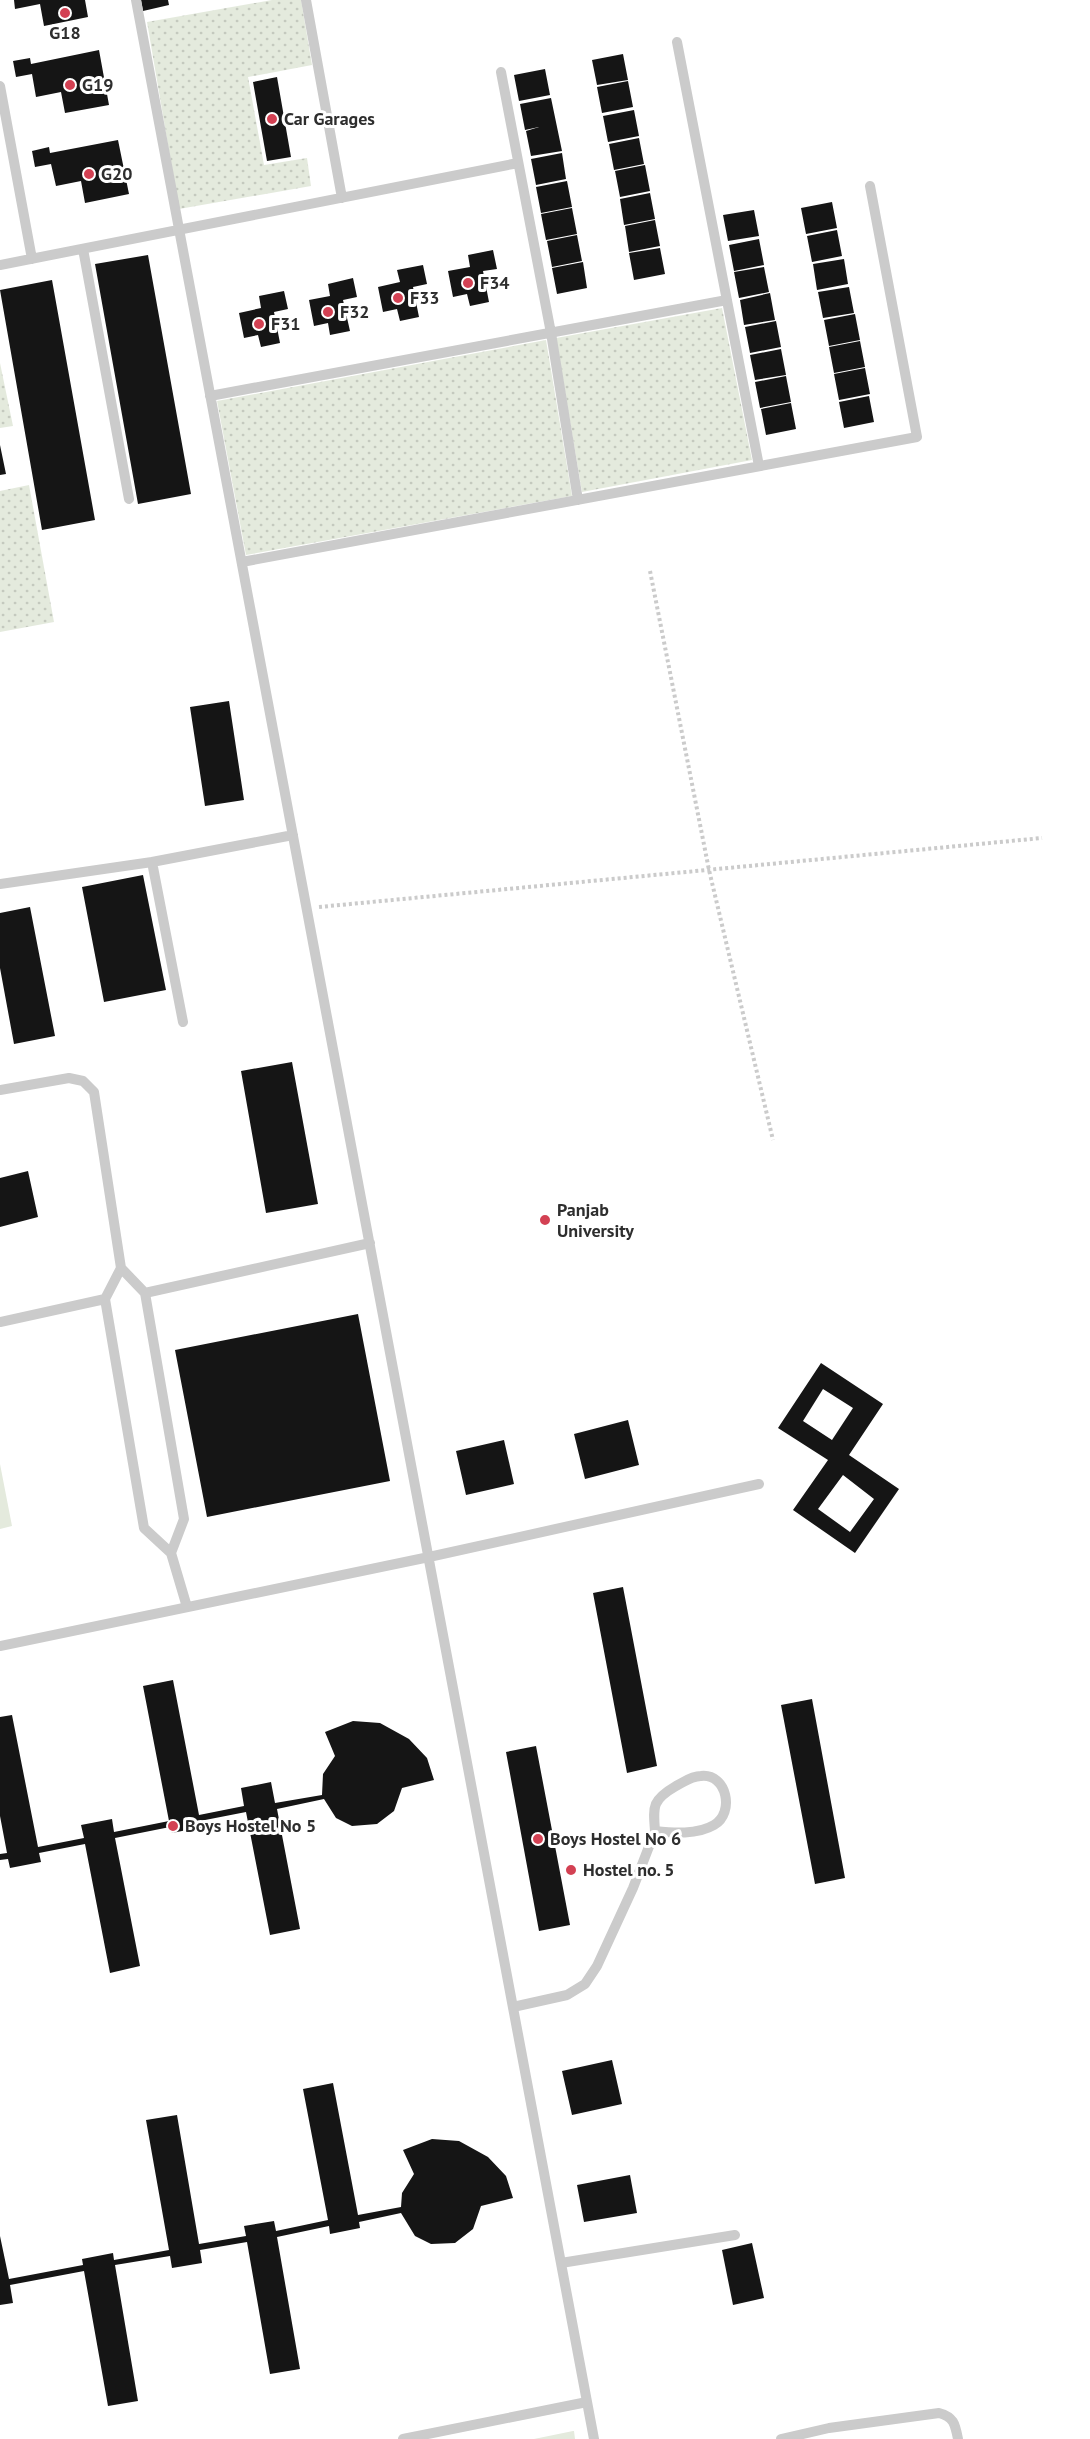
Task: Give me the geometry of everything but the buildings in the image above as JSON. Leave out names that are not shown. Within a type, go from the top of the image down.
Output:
[{"type":"lane","points":[[136,0],[594,2439]]},
{"type":"lane","points":[[306,0],[342,198]]},
{"type":"lane","points":[[677,42],[759,466]]},
{"type":"lane","points":[[501,72],[551,333],[578,500]]},
{"type":"lane","points":[[0,86],[32,259]]},
{"type":"lane","points":[[0,265],[518,163]]},
{"type":"lane","points":[[242,562],[918,437],[870,186]]},
{"type":"lane","points":[[83,249],[129,499]]},
{"type":"lane","points":[[210,396],[727,300]]},
{"type":"lane","points":[[0,885],[152,862],[293,835]]},
{"type":"lane","points":[[152,862],[183,1022]]},
{"type":"lane","points":[[0,1090],[69,1078],[83,1081],[94,1092],[121,1268],[144,1293],[184,1519],[171,1553]]},
{"type":"lane","points":[[144,1293],[370,1243]]},
{"type":"lane","points":[[121,1268],[105,1299],[144,1528],[171,1553],[188,1607]]},
{"type":"lane","points":[[0,1322],[105,1299]]},
{"type":"lane","points":[[0,1646],[429,1557],[759,1484]]},
{"type":"lane","points":[[513,2007],[567,1995],[585,1984],[602,1957],[655,1831],[654,1810],[656,1801],[662,1794],[692,1778],[703,1775],[715,1778],[723,1787],[727,1800],[724,1812],[720,1821],[711,1827],[688,1832],[655,1831]]},
{"type":"lane","points":[[561,2263],[735,2235]]},
{"type":"lane","points":[[403,2439],[587,2402]]},
{"type":"lane","points":[[781,2439],[829,2428],[939,2413],[948,2415],[955,2422],[958,2439]]},
{"type":"path","points":[[650,571],[709,870],[772,1140]]},
{"type":"path","points":[[307,909],[1042,838]]},
{"type":"shaded area","points":[[272,0],[301,0],[312,65],[248,77],[264,165],[307,158],[311,186],[179,209],[147,22]]},
{"type":"shaded area","points":[[722,308],[752,460],[582,492],[556,338]]},
{"type":"shaded area","points":[[546,340],[572,496],[246,555],[217,401]]},
{"type":"shaded area","points":[[0,363],[13,426],[0,428]]},
{"type":"shaded area","points":[[29,485],[54,622],[0,632],[0,491]]},
{"type":"shaded area","points":[[0,1464],[12,1526],[0,1529]]},
{"type":"shaded area","points":[[573,2431],[575,2439],[534,2439]]},
{"type":"place","name":"G18","points":[[65,13]]},
{"type":"place","name":"G19","points":[[70,85]]},
{"type":"place","name":"Car Garages","points":[[272,119]]},
{"type":"place","name":"G20","points":[[89,174]]},
{"type":"place","name":"F34","points":[[468,283]]},
{"type":"place","name":"F33","points":[[398,298]]},
{"type":"place","name":"F32","points":[[328,312]]},
{"type":"place","name":"F31","points":[[259,324]]},
{"type":"place","name":"Panjab University","points":[[545,1220]]},
{"type":"place","name":"Boys Hostel No 5","points":[[173,1826]]},
{"type":"place","name":"Boys Hostel No 6","points":[[538,1839]]},
{"type":"place","name":"Hostel no. 5","points":[[571,1870]]}]
